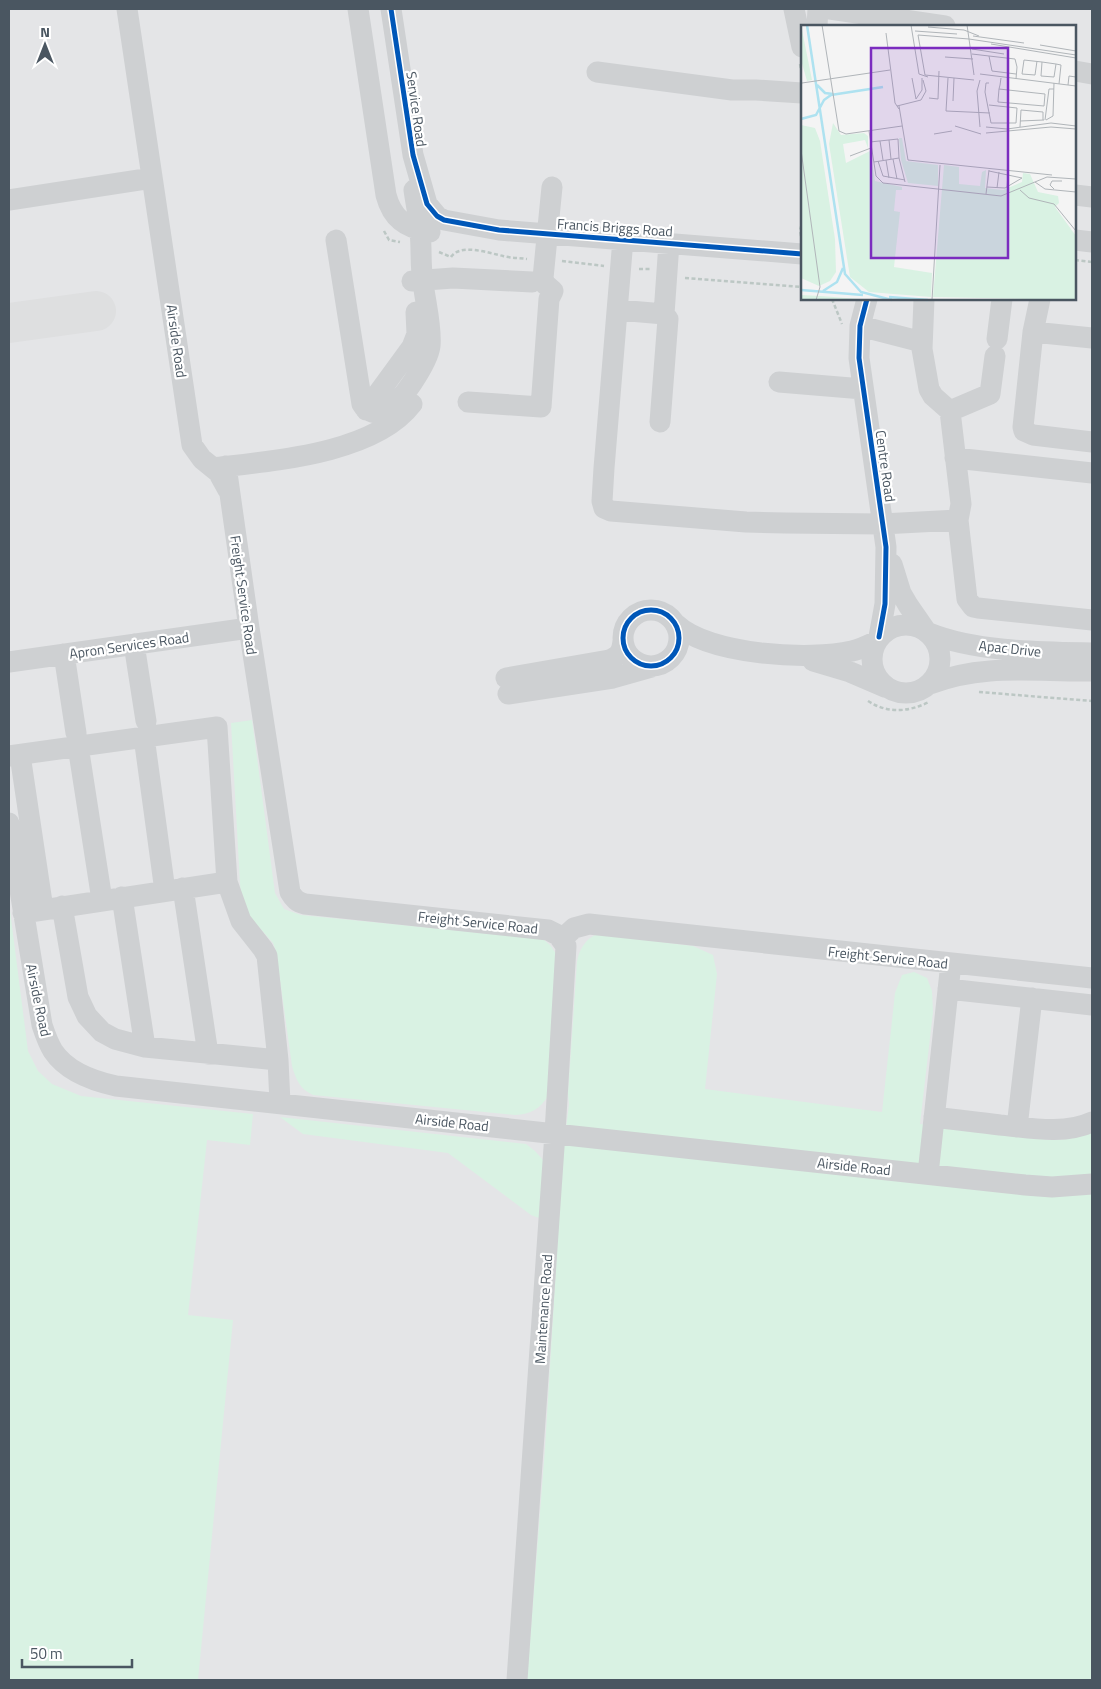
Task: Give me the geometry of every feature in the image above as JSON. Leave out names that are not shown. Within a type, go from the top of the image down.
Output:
[{"type":"street","name":"Airside Road","points":[[127,9],[192,445],[202,459],[219,467]]},
{"type":"street","points":[[358,9],[386,194],[389,206],[394,214],[412,227],[458,235],[500,230]]},
{"type":"street","name":"Service Road","points":[[391,9],[413,155],[424,197],[431,209]]},
{"type":"street","points":[[794,9],[801,42]]},
{"type":"street","points":[[804,9],[810,25]]},
{"type":"street","points":[[817,25],[818,9]]},
{"type":"street","points":[[830,9],[938,25]]},
{"type":"street","points":[[367,64],[399,58]]},
{"type":"street","points":[[1076,71],[1092,74]]},
{"type":"street","points":[[597,72],[732,90],[801,93]]},
{"type":"street","points":[[219,467],[317,453],[376,433],[391,425],[404,414],[438,367],[442,354],[443,339],[423,280],[410,229],[412,227],[414,191],[413,155]]},
{"type":"street","points":[[9,200],[152,178]]},
{"type":"street","points":[[551,294],[537,290],[532,282],[541,234],[549,224],[552,187]]},
{"type":"street","points":[[1076,196],[1092,197]]},
{"type":"street","name":"Francis Briggs Road","points":[[431,209],[444,220],[500,230],[801,254]]},
{"type":"street","points":[[336,240],[362,404],[366,410],[376,412],[393,407],[427,357],[430,338],[421,253],[412,227]]},
{"type":"street","points":[[468,402],[541,407],[551,294],[543,278],[541,234]]},
{"type":"street","points":[[623,239],[605,458],[602,501],[604,508],[612,512],[746,522],[882,524],[958,520]]},
{"type":"street","name":"Francis Briggs Road","points":[[731,247],[782,245],[801,239]]},
{"type":"street","points":[[1076,240],[1092,242]]},
{"type":"street","points":[[660,422],[668,319],[664,314],[669,243]]},
{"type":"street","points":[[423,280],[454,278],[532,282]]},
{"type":"street","name":"Centre Road","points":[[856,300],[861,324]]},
{"type":"street","name":"Centre Road","points":[[868,300],[861,324],[859,358],[886,547],[901,593],[927,632]]},
{"type":"street","points":[[924,300],[922,342],[929,389],[933,396],[950,411],[961,504],[958,520],[967,599],[973,607],[1092,620]]},
{"type":"street","points":[[950,411],[990,394],[1002,300]]},
{"type":"street","points":[[1040,300],[1033,332],[1023,427],[1028,434],[1092,442]]},
{"type":"street","points":[[618,310],[664,314]]},
{"type":"street","points":[[861,324],[922,342]]},
{"type":"street","points":[[1033,332],[1092,338]]},
{"type":"street","points":[[779,382],[863,389]]},
{"type":"street","points":[[955,458],[1092,473]]},
{"type":"street","name":"Freight Service Road","points":[[219,467],[229,491],[290,892],[297,902],[548,930],[562,939],[574,928],[589,924],[1092,978]]},
{"type":"street","name":"Centre Road","points":[[878,639],[885,604],[886,547]]},
{"type":"street","points":[[733,649],[704,641],[686,632],[668,616],[657,611],[640,612],[634,615],[626,624],[621,652],[615,658],[507,686],[613,678],[660,664],[683,654],[704,650],[733,649],[794,656],[835,666],[891,690],[908,694],[920,691],[930,684],[939,670],[941,658],[938,646],[927,632],[915,626],[901,625],[888,630],[878,639],[851,651],[794,656]]},
{"type":"street","points":[[623,641],[632,660],[645,666],[660,664],[673,657],[678,647],[680,635],[676,624]]},
{"type":"street","name":"Apron Services Road","points":[[9,662],[249,628]]},
{"type":"street","name":"Apac Drive","points":[[927,632],[945,639],[989,646],[1051,652],[1092,653]]},
{"type":"street","points":[[878,639],[872,653],[873,668],[880,681],[891,690]]},
{"type":"street","points":[[134,644],[145,729],[174,890],[208,1054]]},
{"type":"street","points":[[64,654],[77,740],[145,1047]]},
{"type":"street","name":"Apac Drive","points":[[930,684],[952,677],[991,670],[1092,671]]},
{"type":"street","points":[[278,1060],[145,1047],[115,1039],[102,1032],[88,1016],[81,1006],[75,986],[43,909],[14,756],[77,740],[145,729],[217,727],[227,882],[241,921],[267,956],[278,1060],[280,1103]]},
{"type":"street","name":"Airside Road","points":[[9,823],[43,909],[42,1025],[53,1051],[72,1069],[99,1082],[116,1086],[1052,1187],[1092,1184]]},
{"type":"street","points":[[43,909],[227,882]]},
{"type":"street","name":"Maintenance Road","points":[[517,1680],[555,1134],[566,949],[562,939]]},
{"type":"street","points":[[928,1174],[951,963]]},
{"type":"street","points":[[948,989],[1092,1006]]},
{"type":"street","points":[[1017,1127],[1032,998]]},
{"type":"street","points":[[934,1117],[1060,1130],[1083,1127],[1092,1122]]},
{"type":"path","points":[[1076,260],[1092,262]]},
{"type":"shaded area","points":[[9,9],[1092,9],[1092,1680],[9,1680]]},
{"type":"green space","points":[[252,720],[275,893],[284,909],[301,915],[543,939],[550,945],[559,958],[548,1096],[538,1107],[530,1112],[515,1115],[313,1095],[299,1084],[292,1066],[276,951],[273,943],[251,918],[241,901],[231,723]]},
{"type":"green space","points":[[9,903],[28,1051],[38,1071],[52,1084],[81,1096],[253,1114],[250,1145],[207,1140],[188,1315],[233,1320],[198,1680],[9,1680]]},
{"type":"green space","points":[[597,934],[693,946],[713,955],[717,974],[705,1089],[882,1112],[895,993],[902,975],[914,972],[927,978],[932,991],[933,1012],[920,1124],[1051,1140],[1067,1139],[1092,1131],[1092,1680],[527,1680],[545,1448],[563,1153],[569,1104],[568,1094],[577,962],[583,945]]},
{"type":"green space","points":[[280,1117],[526,1144],[544,1161],[539,1218],[531,1215],[448,1153],[303,1134]]},
{"type":"taxiway","points":[[9,323],[96,311]]},
{"type":"cycle path","points":[[391,9],[413,155],[427,204],[437,216],[444,220],[499,230],[801,254]]},
{"type":"cycle path","points":[[867,300],[860,326],[859,358],[886,547],[885,604],[879,637]]},
{"type":"cycle path","points":[[645,610],[657,610],[667,614],[675,622],[679,638],[675,654],[667,662],[657,666],[645,666],[635,662],[627,654],[623,644],[623,632],[627,622],[635,614],[645,610]]}]
